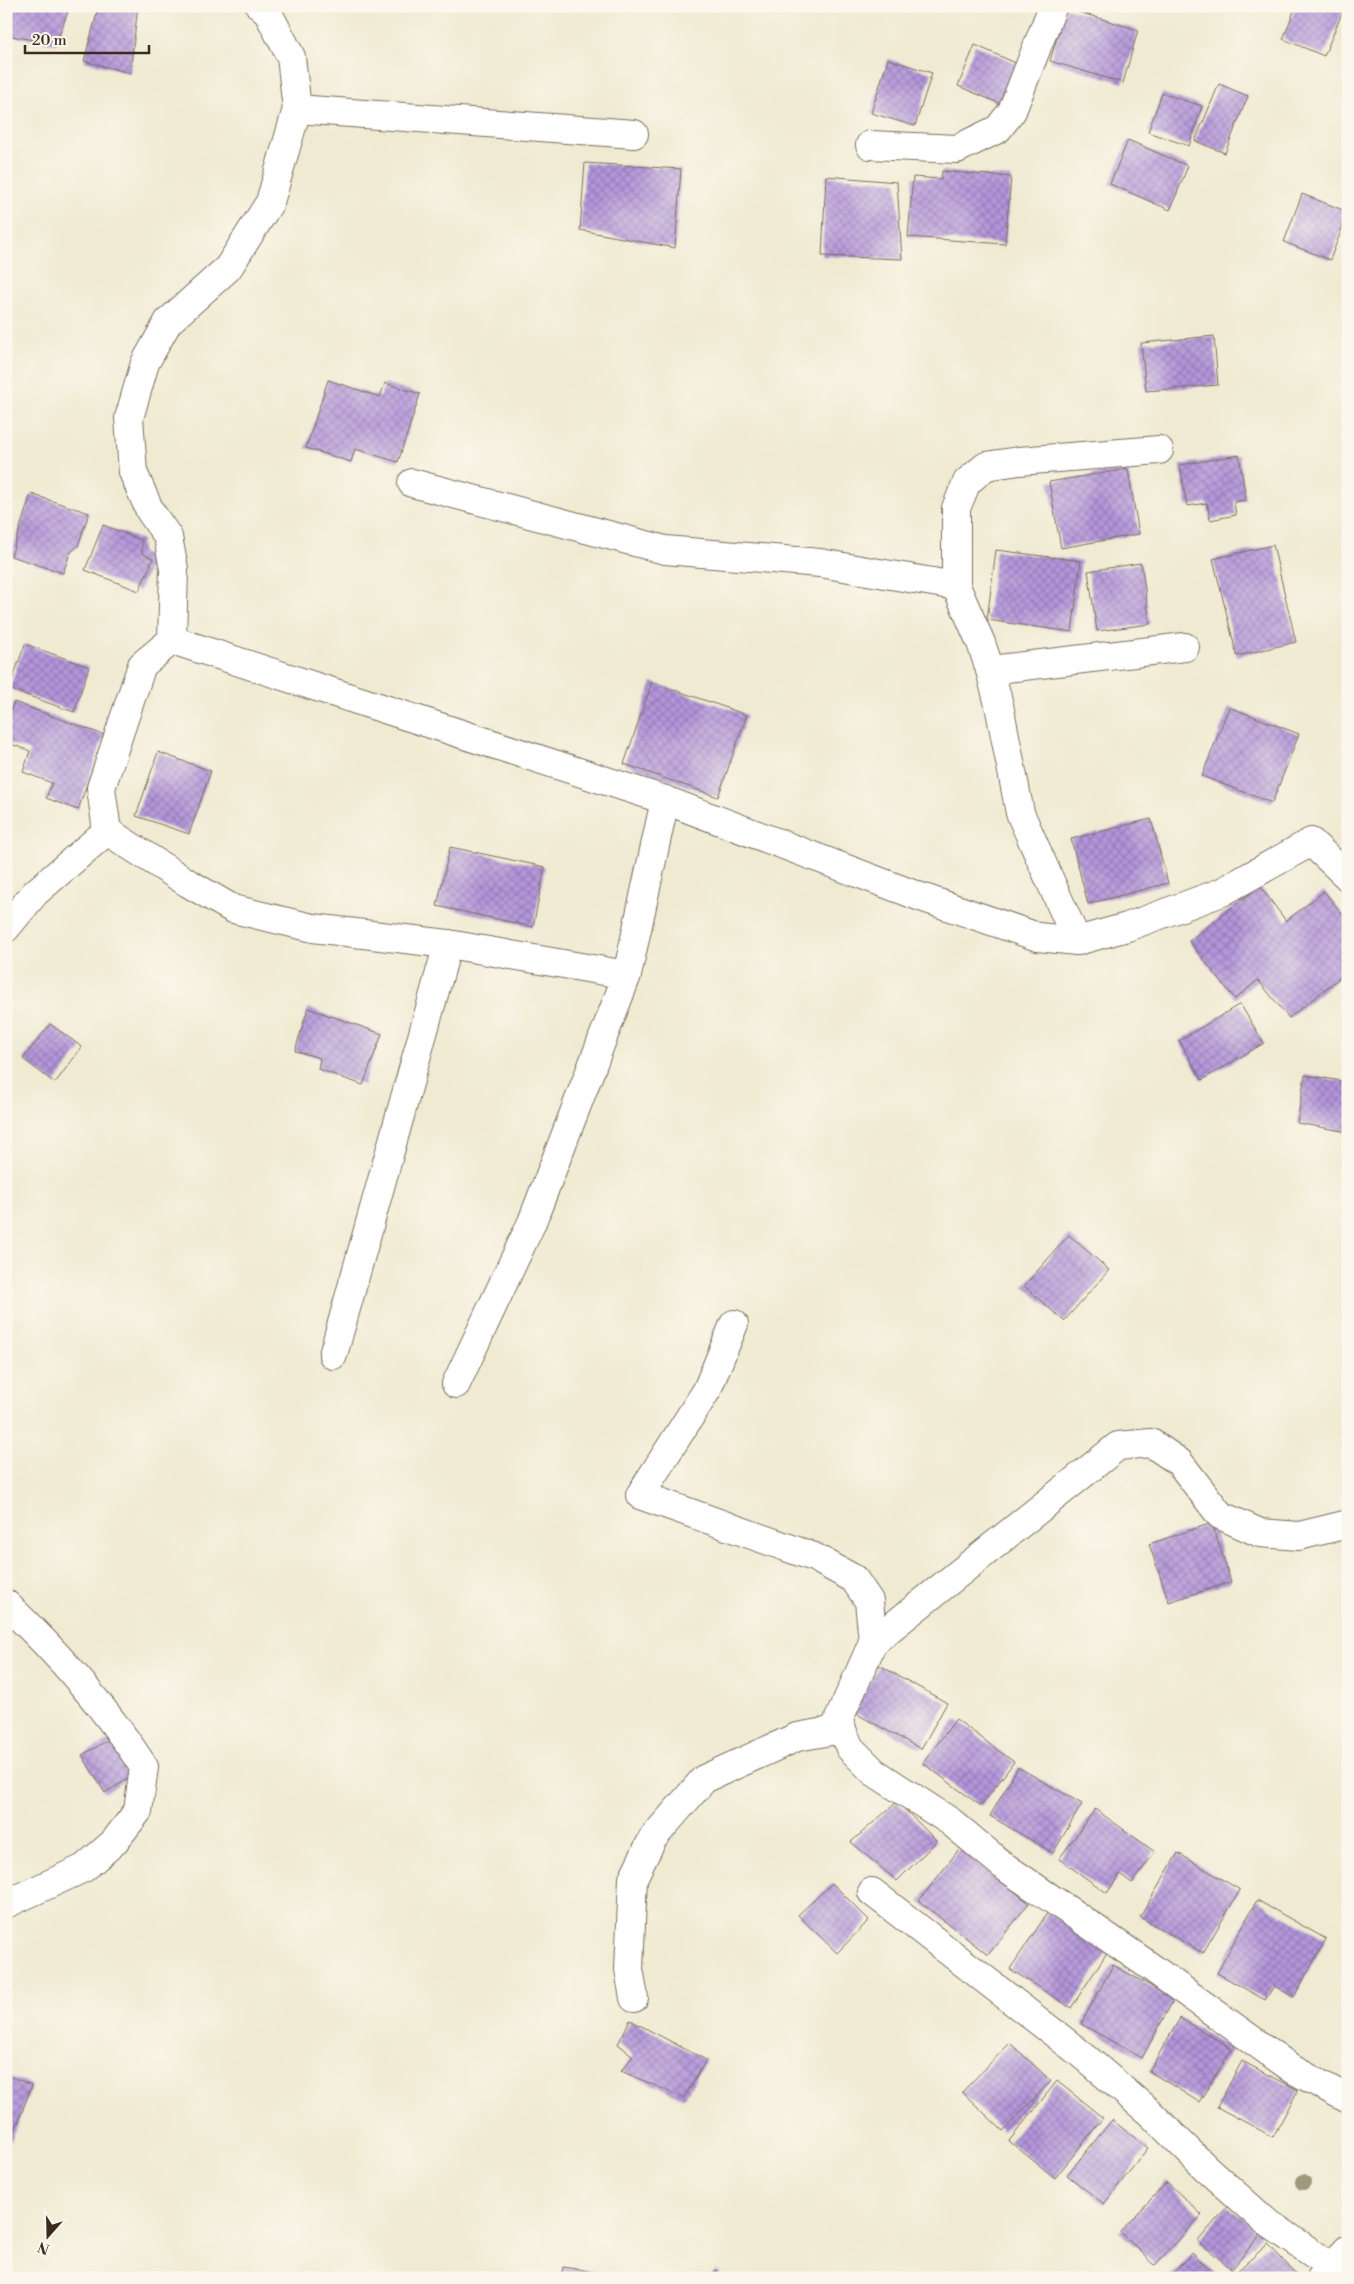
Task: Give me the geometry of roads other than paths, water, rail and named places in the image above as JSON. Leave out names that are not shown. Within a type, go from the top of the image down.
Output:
[{"type":"street","points":[[107,832],[101,788],[142,664],[172,640],[173,561],[168,537],[150,511],[134,472],[129,418],[145,363],[168,322],[228,268],[270,202],[298,109],[291,57],[268,13],[260,6]]},
{"type":"street","points":[[870,145],[957,149],[998,129],[1012,111],[1053,6]]},
{"type":"street","points":[[298,109],[634,134]]},
{"type":"street","points":[[1076,940],[1020,813],[1000,705],[981,643],[956,586],[956,508],[967,482],[986,466],[1018,461],[1159,450]]},
{"type":"street","points":[[412,483],[665,550],[820,563],[956,586]]},
{"type":"street","points":[[172,640],[665,800],[918,896],[1038,937],[1076,940],[1127,928],[1222,892],[1311,842],[1348,877]]},
{"type":"street","points":[[990,670],[1185,647]]},
{"type":"street","points":[[456,1384],[532,1222],[627,975],[665,800]]},
{"type":"street","points":[[6,928],[35,893],[107,832]]},
{"type":"street","points":[[107,832],[233,909],[313,928],[448,944],[627,975]]},
{"type":"street","points":[[333,1355],[448,944]]},
{"type":"street","points":[[734,1324],[707,1390],[640,1495],[814,1557],[854,1579],[869,1601],[873,1642]]},
{"type":"street","points":[[1348,1524],[1299,1536],[1260,1533],[1220,1515],[1179,1462],[1151,1443],[1118,1446],[873,1642],[838,1721],[850,1748],[874,1772],[951,1822],[1005,1867],[1141,1960],[1294,2070],[1348,2099]]},
{"type":"street","points":[[6,1604],[48,1644],[118,1726],[144,1767],[138,1811],[113,1843],[84,1868],[6,1904]]},
{"type":"street","points":[[634,1998],[629,1969],[633,1878],[653,1838],[704,1779],[797,1737],[842,1730]]},
{"type":"street","points":[[872,1892],[1081,2054],[1149,2112],[1206,2168],[1264,2220],[1333,2264]]}]
